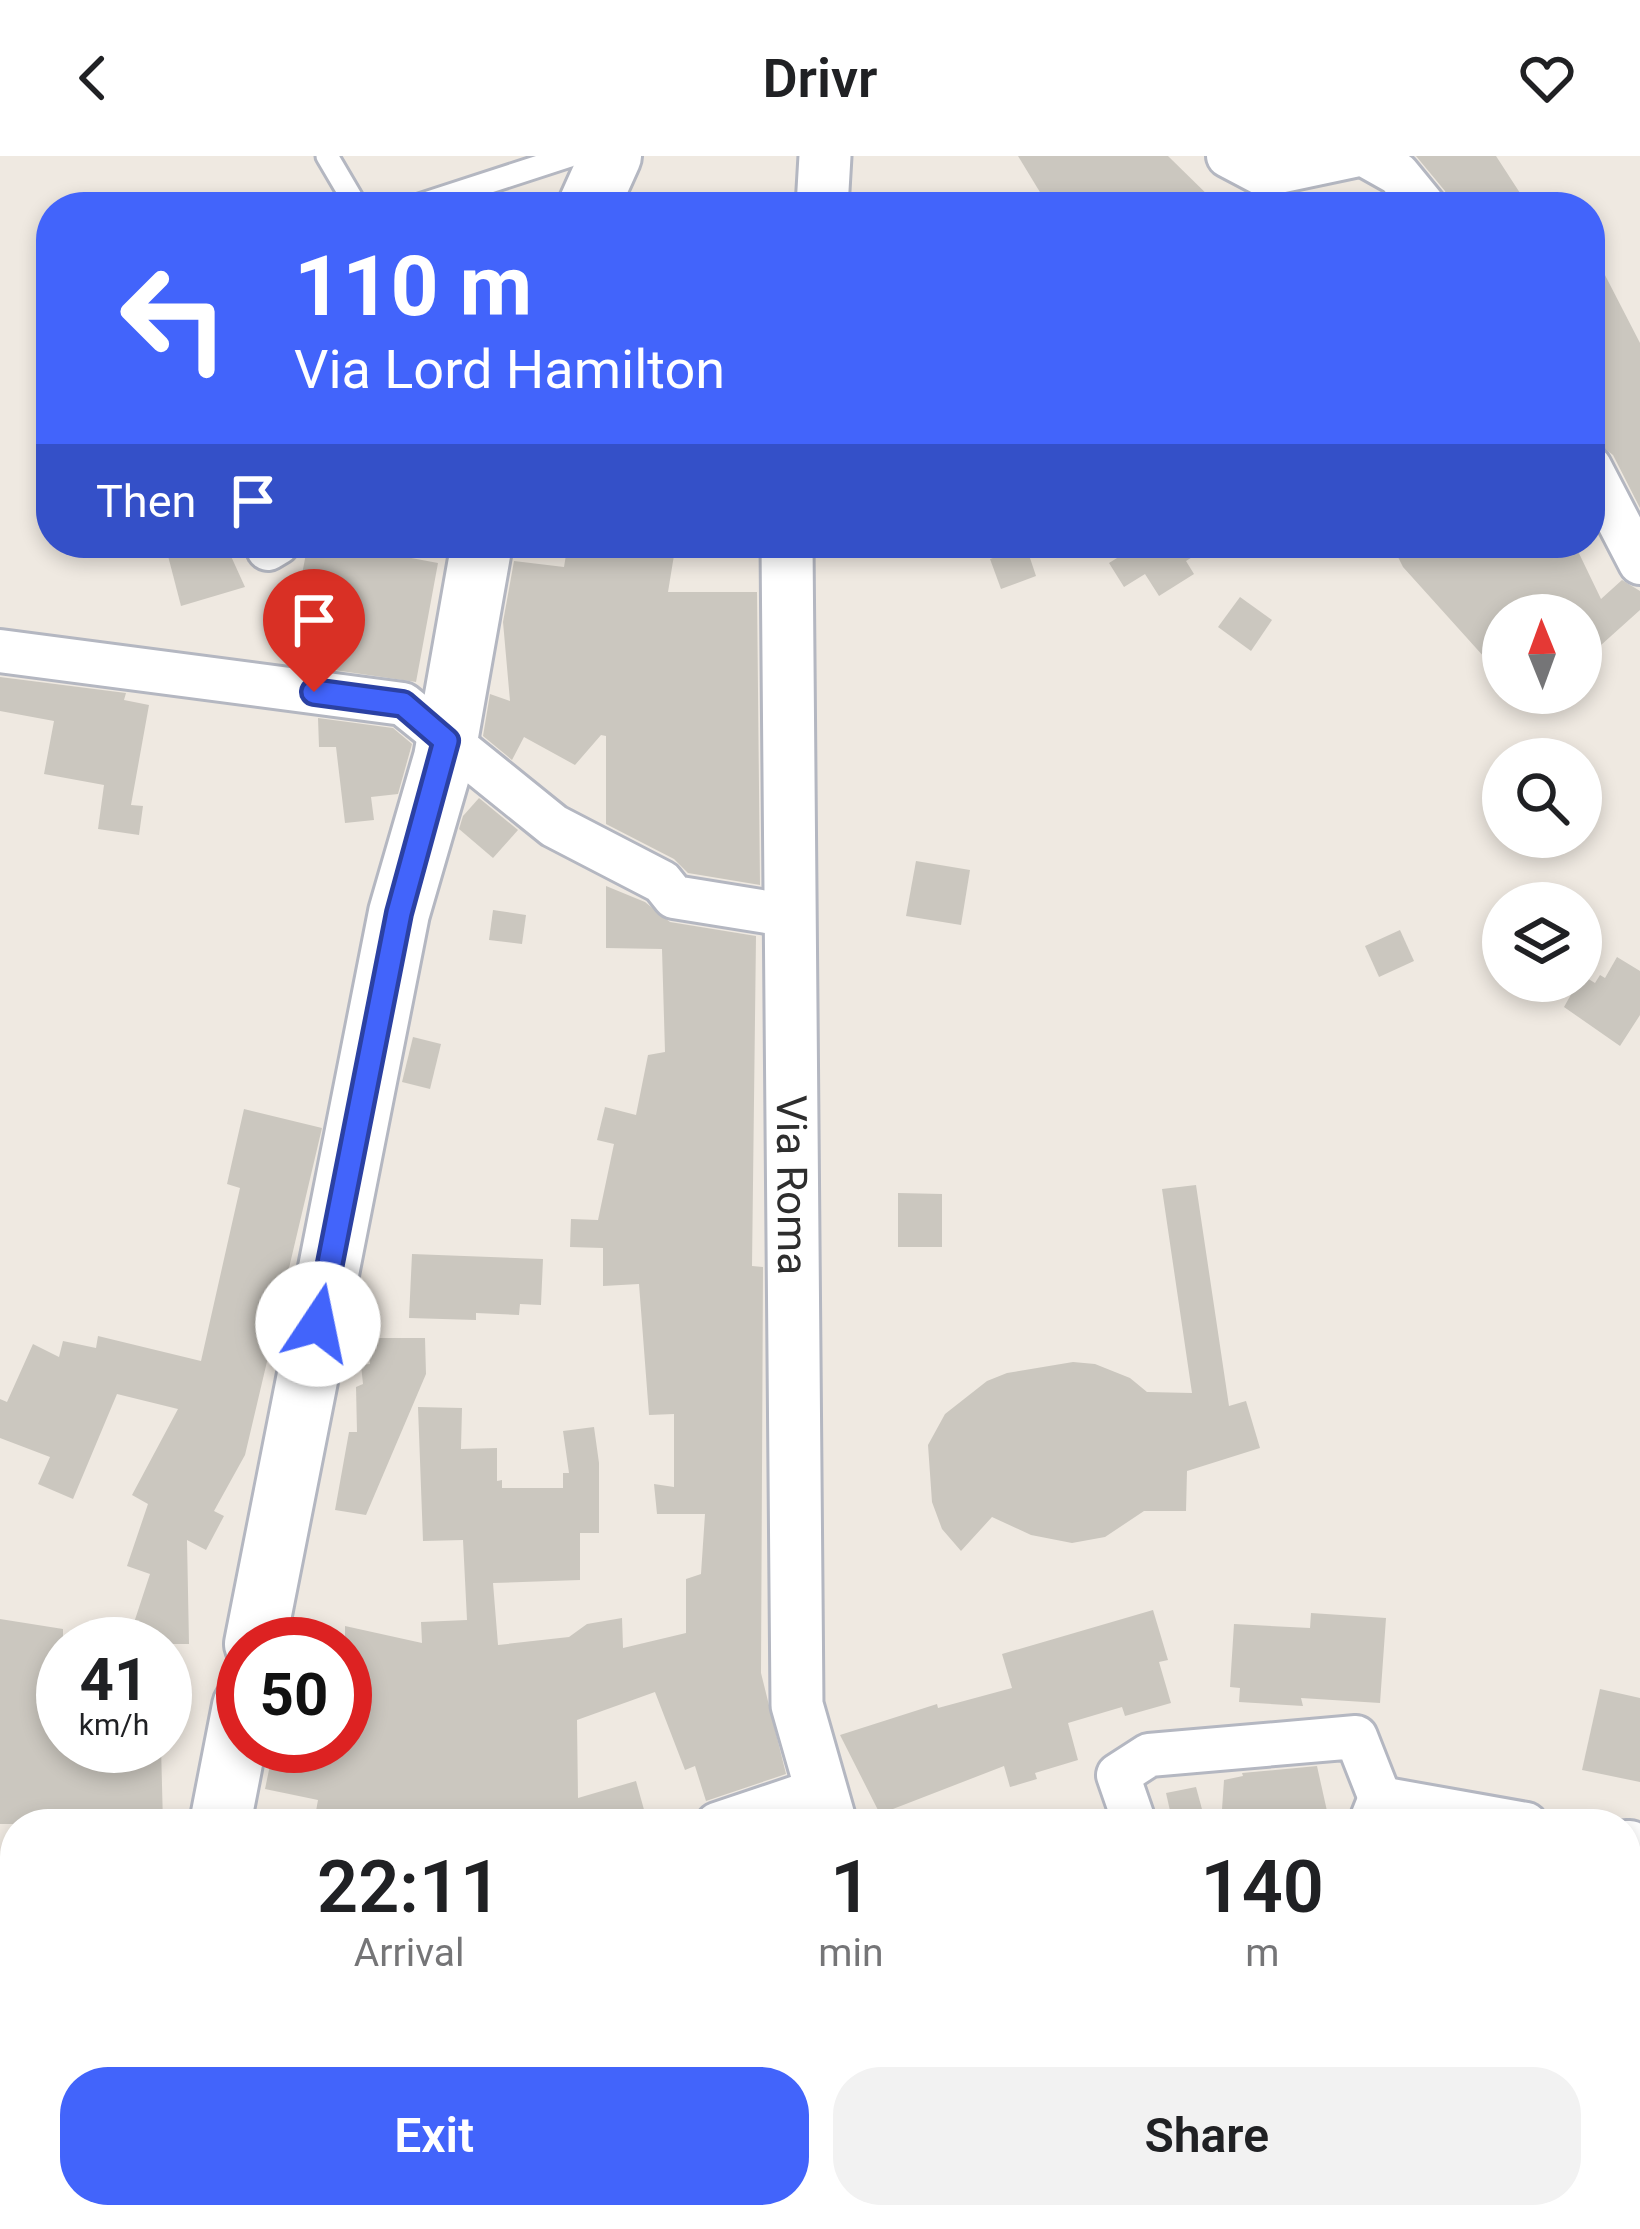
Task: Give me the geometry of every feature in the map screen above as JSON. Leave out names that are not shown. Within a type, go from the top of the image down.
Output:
[{"type":"main road","points":[[595,192],[611,156]]},
{"type":"main road","points":[[260,1617],[399,913],[446,741],[479,558]]},
{"type":"main road","points":[[223,1809],[230,1773]]},
{"type":"street","points":[[823,192],[825,156]]},
{"type":"street","points":[[1228,156],[1264,175],[1354,156]]},
{"type":"street","points":[[1366,156],[1398,174],[1413,192]]},
{"type":"street","points":[[1605,496],[1640,563]]},
{"type":"street","name":"Via Roma","points":[[787,558],[797,1705],[825,1807]]},
{"type":"street","points":[[0,651],[403,704],[554,826],[662,881],[674,897],[792,916]]},
{"type":"street","points":[[1130,1809],[1118,1775],[1148,1755],[1355,1737],[1374,1809]]},
{"type":"lane","points":[[327,156],[348,192]]},
{"type":"lane","points":[[459,192],[570,156]]},
{"type":"building","points":[[1018,156],[1168,156],[1205,192],[1040,192]]},
{"type":"building","points":[[1416,156],[1496,156],[1519,192],[1445,192]]},
{"type":"building","points":[[1605,275],[1640,343],[1640,508],[1613,455],[1605,449]]},
{"type":"building","points":[[169,558],[232,558],[245,587],[181,606]]},
{"type":"building","points":[[305,558],[411,558],[438,563],[416,682],[293,664],[307,592],[299,590]]},
{"type":"building","points":[[566,558],[674,558],[668,592],[757,592],[760,885],[688,873],[674,859],[606,824],[606,736],[601,735],[575,765],[524,737],[512,760],[483,736],[490,694],[510,701],[503,622],[514,561],[564,567]]},
{"type":"building","points":[[1030,558],[1036,576],[1001,589],[990,559]]},
{"type":"building","points":[[1117,558],[1191,558],[1186,561],[1194,574],[1159,596],[1145,574],[1124,587],[1109,563]]},
{"type":"building","points":[[1398,558],[1581,558],[1599,594],[1482,594],[1482,655]]},
{"type":"building","points":[[1622,580],[1640,591],[1640,610],[1602,644],[1602,598]]},
{"type":"building","points":[[1240,597],[1272,620],[1251,651],[1218,627]]},
{"type":"building","points":[[0,677],[126,693],[124,700],[149,705],[131,805],[143,806],[139,835],[98,829],[104,785],[44,774],[54,721],[0,711]]},
{"type":"building","points":[[318,718],[393,728],[412,744],[398,794],[371,797],[374,820],[345,823],[336,747],[319,747]]},
{"type":"building","points":[[479,798],[518,830],[493,858],[459,829],[463,816]]},
{"type":"building","points":[[916,861],[970,870],[961,925],[906,916]]},
{"type":"building","points":[[606,886],[645,902],[670,922],[756,936],[752,1266],[763,1267],[761,1673],[786,1774],[706,1801],[695,1766],[685,1770],[655,1692],[577,1720],[578,1798],[636,1781],[644,1809],[316,1809],[318,1800],[265,1789],[268,1773],[372,1773],[372,1632],[422,1643],[421,1622],[467,1620],[463,1540],[423,1541],[418,1407],[462,1408],[461,1449],[497,1448],[497,1481],[502,1480],[502,1488],[563,1488],[563,1473],[569,1473],[563,1431],[594,1427],[599,1533],[580,1533],[580,1580],[493,1583],[498,1645],[569,1637],[587,1624],[622,1618],[623,1648],[686,1633],[686,1579],[701,1574],[705,1514],[657,1514],[654,1484],[674,1487],[674,1414],[649,1415],[639,1284],[603,1286],[603,1248],[570,1247],[571,1219],[598,1220],[614,1144],[597,1140],[605,1107],[636,1115],[648,1055],[665,1052],[662,949],[606,948]]},
{"type":"building","points":[[493,910],[526,915],[522,944],[489,940]]},
{"type":"building","points":[[1400,930],[1414,961],[1379,977],[1365,946]]},
{"type":"building","points":[[1617,957],[1640,971],[1640,1015],[1620,1046],[1564,1007],[1567,1002],[1602,1002],[1605,978]]},
{"type":"building","points":[[413,1037],[441,1044],[430,1089],[402,1082]]},
{"type":"building","points":[[244,1109],[322,1128],[245,1455],[214,1511],[224,1516],[206,1550],[187,1540],[188,1617],[136,1617],[150,1574],[127,1566],[148,1504],[132,1495],[178,1409],[117,1394],[73,1499],[38,1484],[50,1457],[0,1438],[0,1399],[7,1402],[33,1344],[59,1357],[63,1341],[96,1348],[98,1336],[201,1361],[240,1188],[227,1184]]},
{"type":"building","points":[[1196,1185],[1229,1406],[1246,1401],[1260,1448],[1187,1471],[1186,1511],[1144,1511],[1105,1537],[1072,1543],[1031,1535],[992,1517],[961,1551],[942,1529],[932,1502],[928,1445],[945,1414],[987,1381],[1073,1362],[1095,1364],[1130,1378],[1147,1392],[1192,1393],[1162,1189]]},
{"type":"building","points":[[898,1193],[942,1194],[942,1247],[898,1247]]},
{"type":"building","points":[[412,1254],[543,1259],[541,1305],[520,1304],[519,1315],[476,1313],[476,1320],[409,1318]]},
{"type":"building","points":[[368,1338],[425,1338],[426,1374],[366,1515],[335,1510],[349,1432],[357,1432],[356,1387],[363,1384],[361,1365],[370,1364]]},
{"type":"building","points":[[1153,1610],[1168,1660],[1159,1662],[1171,1703],[1125,1716],[1122,1707],[1068,1723],[1078,1760],[1035,1773],[1037,1779],[1010,1787],[1004,1766],[893,1809],[877,1809],[840,1735],[937,1704],[938,1708],[1012,1688],[1002,1654]]},
{"type":"building","points":[[1311,1613],[1386,1618],[1380,1703],[1301,1698],[1303,1706],[1239,1702],[1240,1688],[1230,1687],[1234,1624],[1310,1628]]},
{"type":"building","points":[[0,1619],[36,1625],[36,1773],[162,1773],[163,1809],[0,1809]]},
{"type":"building","points":[[1600,1689],[1640,1698],[1640,1782],[1582,1770]]},
{"type":"building","points":[[1317,1766],[1327,1809],[1222,1809],[1224,1780],[1242,1773]]},
{"type":"building","points":[[1196,1787],[1202,1809],[1170,1809],[1166,1793]]},
{"type":"route","points":[[314,692],[403,704],[446,741],[399,913],[318,1324]]}]
